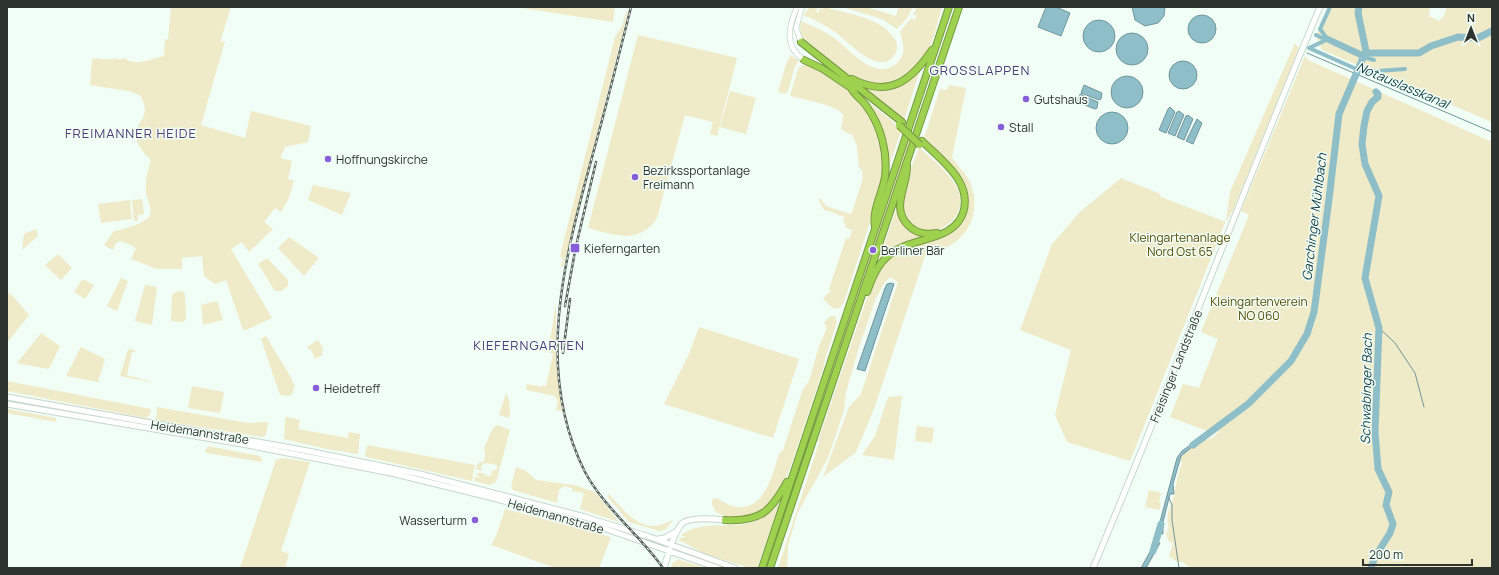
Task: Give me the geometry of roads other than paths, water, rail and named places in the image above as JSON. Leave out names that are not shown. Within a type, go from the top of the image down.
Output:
[{"type":"highway","points":[[762,568],[949,7]]},
{"type":"highway","points":[[770,568],[959,7]]},
{"type":"highway","points":[[801,42],[900,124],[949,168],[962,186],[965,206],[962,218],[948,232],[904,246],[888,256],[877,268],[867,293],[861,299]]},
{"type":"highway","points":[[845,77],[872,87],[886,87],[898,84],[908,79],[919,69],[937,42]]},
{"type":"highway","points":[[804,60],[823,69],[882,109],[900,124]]},
{"type":"highway","points":[[851,88],[867,106],[874,118],[880,132],[885,153],[885,177],[874,217],[875,227]]},
{"type":"highway","points":[[907,161],[907,174],[900,204],[902,217],[913,230],[924,234],[946,230],[957,219],[960,212],[962,204],[960,189],[921,143]]},
{"type":"highway","points":[[725,520],[747,520],[766,512],[779,497],[793,474]]},
{"type":"main road","name":"Freisinger Landstraße","points":[[1093,568],[1137,463],[1237,210],[1320,7]]},
{"type":"main road","name":"Heidemannstraße","points":[[7,397],[283,446],[392,468],[490,491],[657,539],[671,548],[718,568]]},
{"type":"main road","name":"Heidemannstraße","points":[[7,404],[248,446],[391,474],[486,496],[671,548],[735,568]]},
{"type":"main road","points":[[391,474],[392,468]]},
{"type":"main road","points":[[664,568],[680,526],[687,522],[725,520]]},
{"type":"main road","points":[[617,533],[619,527]]},
{"type":"main road","points":[[657,539],[666,538],[677,531]]},
{"type":"street","points":[[797,7],[790,25],[789,39],[794,51],[804,60]]},
{"type":"street","points":[[801,42],[796,28],[802,7]]},
{"type":"water","points":[[1046,7],[1056,7],[1070,13],[1061,36],[1038,27]]},
{"type":"water","points":[[1132,7],[1165,7],[1164,16],[1158,23],[1145,26],[1135,20]]},
{"type":"water","points":[[1202,15],[1212,19],[1216,29],[1212,39],[1202,43],[1192,39],[1188,29],[1192,19]]},
{"type":"water","points":[[1096,20],[1102,20],[1111,24],[1115,36],[1111,48],[1102,52],[1096,52],[1087,48],[1083,39],[1083,33],[1087,24]]},
{"type":"water","points":[[1129,33],[1135,33],[1144,37],[1148,49],[1144,61],[1135,65],[1129,65],[1120,61],[1116,52],[1116,46],[1120,37]]},
{"type":"water","points":[[1183,61],[1193,65],[1197,75],[1193,85],[1183,89],[1173,85],[1169,75],[1173,65]]},
{"type":"water","points":[[1124,76],[1130,76],[1139,80],[1143,92],[1139,104],[1130,108],[1124,108],[1115,104],[1111,95],[1111,89],[1115,80]]},
{"type":"water","points":[[1084,85],[1102,93],[1101,99],[1099,100],[1081,93]]},
{"type":"water","points":[[1080,94],[1098,102],[1097,108],[1095,109],[1077,102]]},
{"type":"water","points":[[1170,107],[1175,112],[1166,133],[1159,130]]},
{"type":"water","points":[[1179,111],[1184,115],[1175,136],[1168,133],[1177,112]]},
{"type":"water","points":[[1109,112],[1115,112],[1124,116],[1128,128],[1124,140],[1115,144],[1109,144],[1100,140],[1096,131],[1096,125],[1100,116]]},
{"type":"water","points":[[1188,115],[1193,119],[1184,140],[1177,137],[1186,116]]},
{"type":"water","points":[[1197,119],[1202,123],[1193,144],[1186,141]]},
{"type":"water","points":[[887,284],[894,284],[865,371],[857,369],[885,288]]},
{"type":"water","points":[[1200,438],[1202,442],[1197,443],[1181,456],[1173,484],[1174,494],[1170,494],[1163,522],[1163,534],[1157,533],[1177,458],[1182,451]]},
{"type":"water","points":[[1155,543],[1160,543],[1146,568],[1141,568]]},
{"type":"waterway","points":[[1330,7],[1320,29],[1326,37],[1365,55]]},
{"type":"waterway","name":"Garchinger Mühlbach","points":[[1193,445],[1248,404],[1291,361],[1307,334],[1314,312],[1339,114],[1366,51],[1358,13],[1359,7]]},
{"type":"waterway","points":[[1365,53],[1419,53],[1431,46],[1458,37],[1478,38],[1492,31]]},
{"type":"waterway","points":[[1316,35],[1360,56],[1374,60]]},
{"type":"waterway","points":[[1309,48],[1324,41]]},
{"type":"waterway","name":"Garchinger Mühlbach","points":[[1309,48],[1363,72],[1405,69]]},
{"type":"waterway","name":"Notauslasskanal","points":[[1307,53],[1492,132]]},
{"type":"waterway","name":"Garchinger Mühlbach","points":[[1363,60],[1367,59]]},
{"type":"waterway","name":"Garchinger Mühlbach","points":[[1359,67],[1360,71]]},
{"type":"waterway","name":"Schwabinger Bach","points":[[1371,568],[1375,557],[1390,533],[1393,524],[1386,505],[1389,492],[1378,469],[1375,432],[1379,328],[1365,278],[1379,196],[1365,164],[1362,144],[1367,111],[1372,102],[1378,97],[1376,92]]},
{"type":"waterway","points":[[1379,328],[1395,343],[1415,373],[1424,407]]},
{"type":"waterway","name":"Garchinger Mühlbach","points":[[1169,498],[1172,505],[1172,520],[1179,568]]},
{"type":"waterway","name":"Garchinger Mühlbach","points":[[1153,551],[1161,524]]},
{"type":"railway","points":[[631,7],[575,221],[566,263],[560,306],[557,348],[560,390],[569,432],[585,472],[602,498],[644,544],[663,568]]},
{"type":"railway","points":[[565,306],[576,246],[596,162]]},
{"type":"railway","points":[[563,353],[570,299]]},
{"type":"place","name":"Gutshaus","points":[[1026,99]]},
{"type":"place","name":"Stall","points":[[1001,127]]},
{"type":"place","name":"Hoffnungskirche","points":[[328,159]]},
{"type":"place","name":"Bezirkssportanlage Freimann","points":[[635,177]]},
{"type":"place","name":"Kieferngarten","points":[[575,248]]},
{"type":"place","name":"Berliner Bär","points":[[873,250]]},
{"type":"place","name":"Heidetreff","points":[[316,388]]},
{"type":"place","name":"Wasserturm","points":[[475,520]]},
{"type":"district","name":"GROSSLAPPEN","points":[[980,70]]},
{"type":"district","name":"FREIMANNER HEIDE","points":[[131,133]]},
{"type":"district","name":"KIEFERNGARTEN","points":[[529,345]]},
{"type":"park label","name":"Kleingartenanlage Nord Ost 65","points":[[1180,244]]},
{"type":"park label","name":"Kleingartenverein NO 060","points":[[1259,308]]}]
